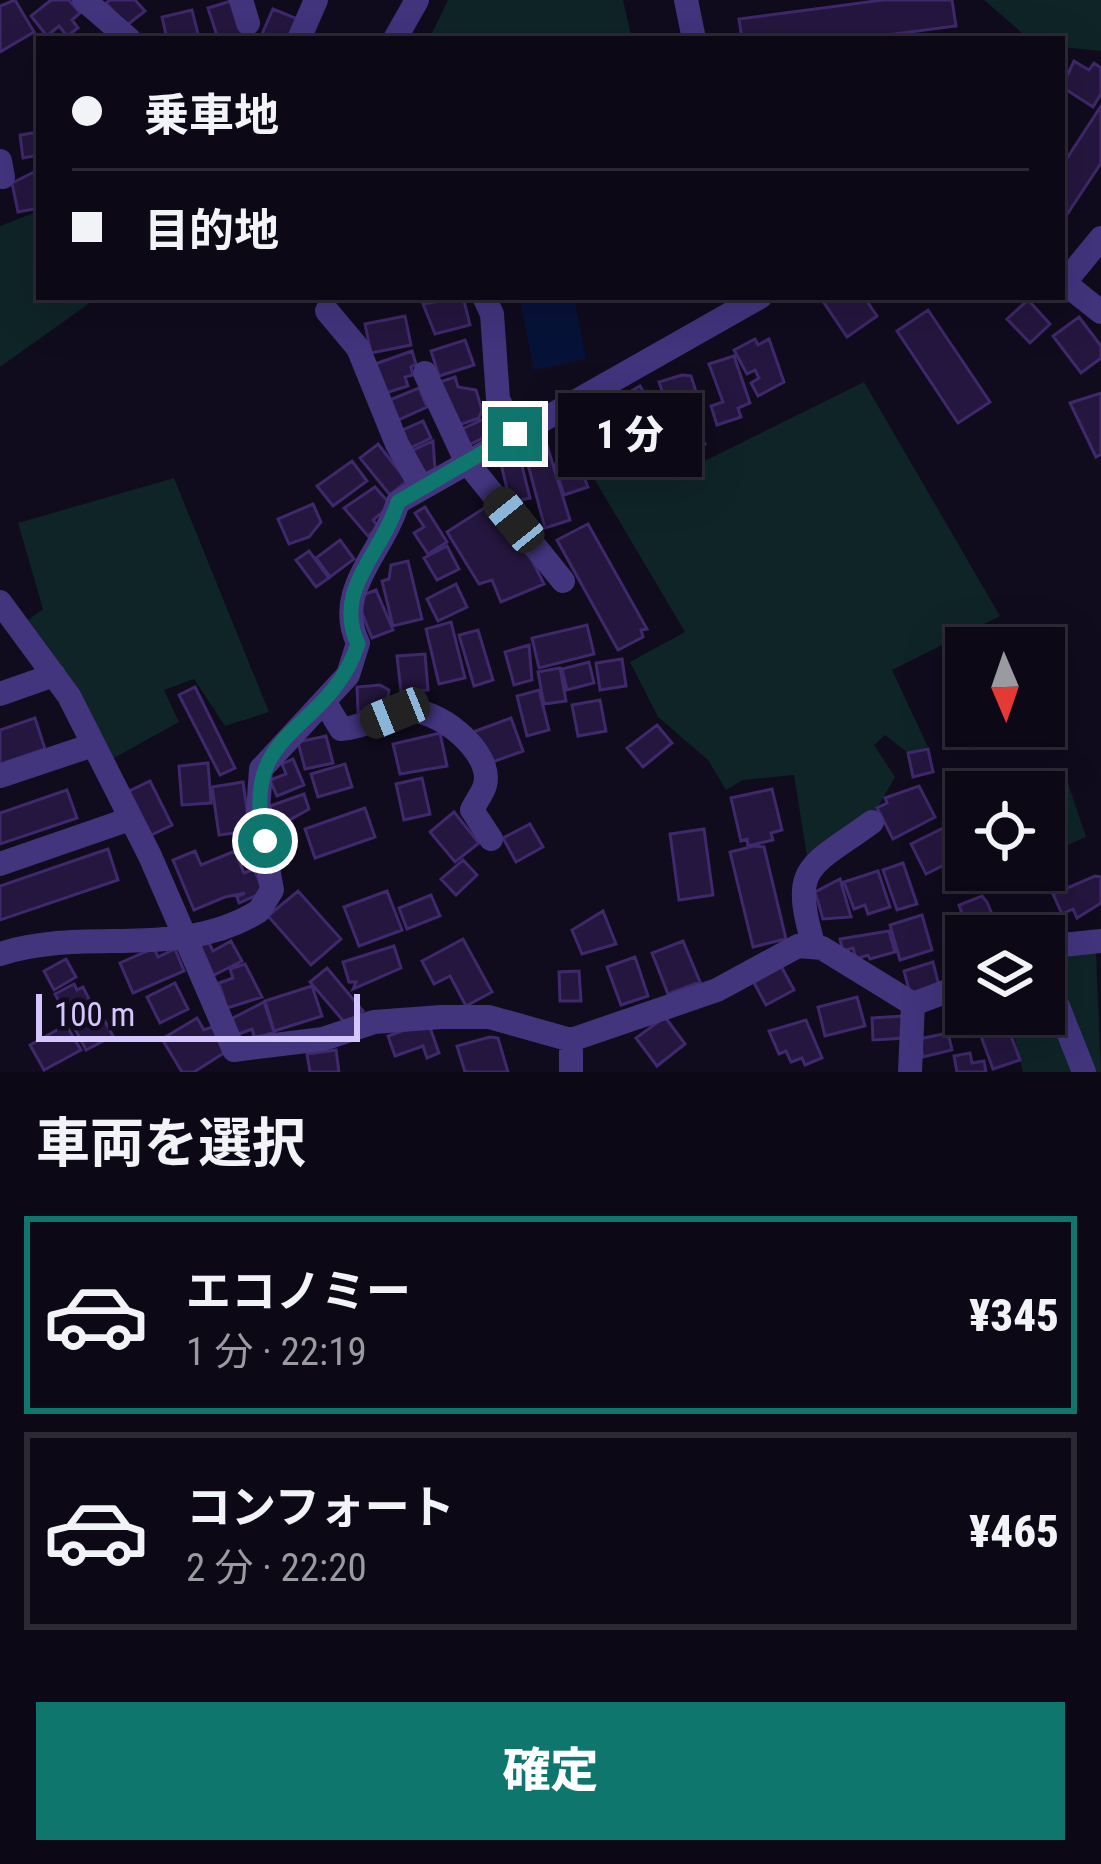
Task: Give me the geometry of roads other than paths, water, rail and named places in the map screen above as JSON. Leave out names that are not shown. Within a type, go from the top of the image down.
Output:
[{"type":"street","points":[[299,36],[316,0]]},
{"type":"street","points":[[397,36],[417,0]]},
{"type":"street","points":[[686,0],[693,36]]},
{"type":"street","points":[[91,2],[126,36]]},
{"type":"street","points":[[1065,281],[1101,238]]},
{"type":"street","points":[[1065,283],[1101,312]]},
{"type":"street","points":[[485,300],[492,314],[498,399],[515,434]]},
{"type":"street","points":[[0,954],[49,943],[120,944],[182,938],[248,918],[267,902],[272,870],[258,812],[261,769],[348,676],[358,644],[348,622],[349,600],[389,532],[398,502],[750,300]]},
{"type":"street","points":[[327,311],[358,348],[397,444],[421,487]]},
{"type":"street","points":[[425,373],[466,460],[562,580]]},
{"type":"street","points":[[2,608],[53,675],[93,745],[234,1050],[323,1039],[374,1022],[441,1017],[489,1017],[571,1040],[717,990],[778,953],[814,947],[913,1004]]},
{"type":"street","points":[[0,694],[53,675]]},
{"type":"street","points":[[324,701],[340,729],[406,710],[424,710],[449,722],[483,772],[485,784],[472,810],[491,839]]},
{"type":"street","points":[[0,776],[93,745]]},
{"type":"street","points":[[0,864],[130,819]]},
{"type":"street","points":[[814,947],[801,884],[809,868],[872,822]]},
{"type":"street","points":[[1065,944],[1101,940]]},
{"type":"street","points":[[913,1004],[945,992]]},
{"type":"street","points":[[910,1072],[913,1004]]},
{"type":"street","points":[[1065,1024],[1084,1072]]},
{"type":"street","points":[[571,1040],[571,1072]]},
{"type":"water","points":[[520,300],[575,300],[586,359],[534,370]]}]
